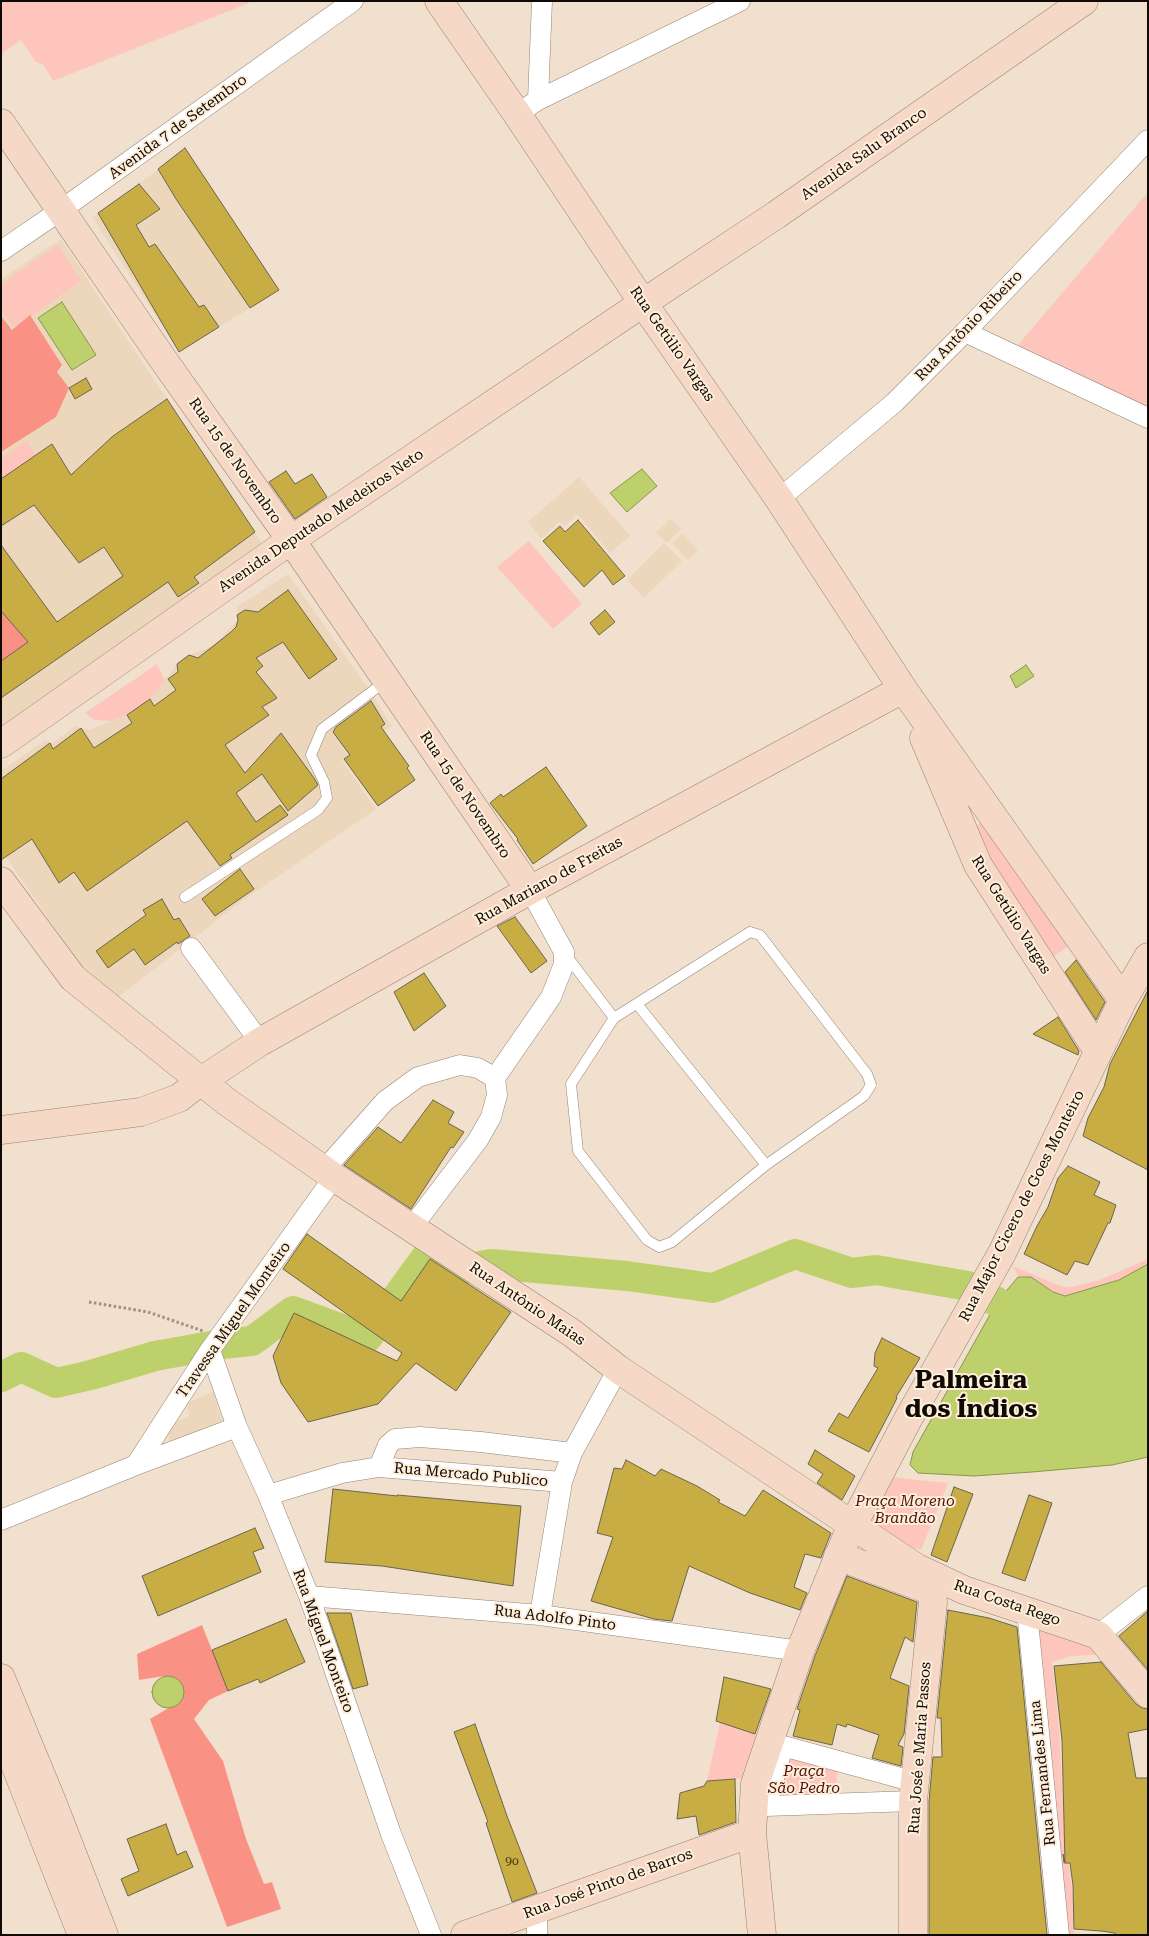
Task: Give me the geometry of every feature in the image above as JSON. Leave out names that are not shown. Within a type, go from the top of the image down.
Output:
[{"type":"street","name":"Avenida 7 de Setembro","points":[[1,251],[353,1]]},
{"type":"street","name":"Rua Getúlio Vargas","points":[[438,1],[527,107],[643,303],[779,499],[902,689],[1123,1000]]},
{"type":"street","points":[[527,107],[542,1]]},
{"type":"street","points":[[527,107],[740,1]]},
{"type":"street","name":"Avenida Salu Branco","points":[[643,303],[776,215],[1066,6]]},
{"type":"street","name":"Rua 15 de Novembro","points":[[1,122],[162,358],[292,540],[530,890],[564,952]]},
{"type":"street","name":"Rua Antônio Ribeiro","points":[[779,499],[894,403],[965,332],[1148,140]]},
{"type":"street","name":"Avenida Deputado Medeiros Neto","points":[[1,744],[292,540],[643,303]]},
{"type":"street","points":[[965,332],[1148,418]]},
{"type":"street","name":"Rua Getúlio Vargas","points":[[902,689],[978,864],[1098,1051]]},
{"type":"street","name":"Rua Mariano de Freitas","points":[[1,1130],[141,1112],[179,1098],[260,1042],[530,890],[902,689]]},
{"type":"street","points":[[957,817],[983,802]]},
{"type":"street","name":"Rua Antônio Maias","points":[[1,881],[73,978],[201,1081],[329,1174],[572,1333],[618,1369],[852,1527]]},
{"type":"street","points":[[192,948],[260,1042]]},
{"type":"street","points":[[412,1227],[478,1140],[491,1117],[497,1095],[495,1078],[551,997],[564,964],[564,952]]},
{"type":"street","name":"Rua Major Cicero de Goes Monteiro","points":[[762,1935],[753,1841],[755,1784],[800,1651],[838,1556],[852,1527],[907,1421],[981,1293],[1123,1000],[1145,965]]},
{"type":"street","name":"Travessa Miguel Monteiro","points":[[136,1464],[329,1174],[385,1101],[418,1078],[460,1065],[478,1068],[495,1078]]},
{"type":"street","name":"Rua Miguel Monteiro","points":[[215,1344],[237,1427],[309,1596],[392,1834],[431,1935]]},
{"type":"street","points":[[540,1614],[562,1482],[572,1452],[618,1369]]},
{"type":"street","points":[[1,1520],[136,1464],[237,1427]]},
{"type":"street","name":"Rua Mercado Publico","points":[[379,1468],[388,1445],[395,1440],[420,1437],[572,1452]]},
{"type":"street","name":"Rua Mercado Publico","points":[[268,1496],[342,1473],[379,1468],[562,1482]]},
{"type":"street","name":"Rua Costa Rego","points":[[852,1527],[931,1583],[964,1590],[1098,1635]]},
{"type":"street","points":[[838,1556],[931,1583]]},
{"type":"street","name":"Rua José e Maria Passos","points":[[913,1935],[914,1791],[933,1602],[931,1583]]},
{"type":"street","name":"Rua Adolfo Pinto","points":[[309,1596],[540,1614],[800,1651]]},
{"type":"street","points":[[1148,1596],[1098,1635],[1148,1694]]},
{"type":"street","name":"Rua Fernandes Lima","points":[[1027,1611],[1059,1935]]},
{"type":"street","points":[[1,1678],[52,1799],[104,1935]]},
{"type":"street","points":[[1,1729],[82,1935]]},
{"type":"street","points":[[783,1746],[914,1791],[766,1806],[783,1746]]},
{"type":"street","name":"Rua José Pinto de Barros","points":[[465,1935],[532,1927],[753,1841]]},
{"type":"lane","points":[[185,897],[318,810],[327,798],[324,782],[311,755],[322,729],[387,681]]},
{"type":"lane","points":[[750,932],[760,935],[868,1074],[871,1085],[864,1096],[766,1165],[672,1242],[659,1247],[647,1240],[578,1151],[571,1084],[614,1018],[750,932]]},
{"type":"lane","points":[[564,952],[614,1018]]},
{"type":"lane","points":[[637,1004],[766,1165]]},
{"type":"path","points":[[89,1302],[148,1312],[215,1344]]},
{"type":"shaded area","points":[[185,148],[279,290],[179,352],[92,217],[133,189]]},
{"type":"shaded area","points":[[61,239],[262,543],[1,729],[1,279]]},
{"type":"shaded area","points":[[62,302],[96,355],[72,370],[38,318]]},
{"type":"shaded area","points":[[30,315],[62,365],[57,372],[69,388],[56,417],[1,452],[1,316],[12,330]]},
{"type":"shaded area","points":[[642,469],[657,486],[627,512],[610,493]]},
{"type":"shaded area","points":[[579,477],[630,536],[610,553],[577,514],[565,526],[559,522],[541,539],[528,522]]},
{"type":"shaded area","points":[[670,519],[681,529],[667,543],[656,533]]},
{"type":"shaded area","points":[[682,534],[698,550],[688,560],[672,543]]},
{"type":"shaded area","points":[[664,543],[682,561],[644,598],[627,580]]},
{"type":"shaded area","points":[[288,574],[374,697],[392,726],[342,760],[376,809],[242,901],[117,998],[88,976],[1,850],[1,771],[44,741],[53,743],[75,726],[89,730],[127,715],[150,699],[177,664],[189,655],[213,646],[238,620],[237,607]]},
{"type":"shaded area","points":[[1,611],[28,642],[1,661]]},
{"type":"shaded area","points":[[1026,665],[1034,676],[1016,688],[1010,676]]},
{"type":"shaded area","points":[[1148,1264],[1148,1457],[1112,1465],[974,1476],[918,1473],[910,1465],[913,1452],[997,1302],[1018,1277],[1031,1277],[1053,1292],[1065,1296],[1119,1280]]},
{"type":"shaded area","points":[[213,1392],[222,1421],[171,1443],[165,1427],[189,1416],[187,1403]]},
{"type":"shaded area","points":[[202,1625],[228,1691],[209,1700],[194,1719],[223,1761],[246,1839],[264,1884],[272,1882],[281,1909],[227,1927],[150,1719],[182,1700],[164,1676],[139,1680],[137,1654]]},
{"type":"shaded area","points":[[168,1676],[180,1680],[184,1692],[180,1704],[168,1708],[156,1704],[152,1692],[156,1680]]},
{"type":"green space","points":[[1,1],[249,1],[249,3],[53,81],[44,65],[36,62],[21,40],[1,54]]},
{"type":"green space","points":[[1148,192],[1148,407],[1018,345]]},
{"type":"green space","points":[[58,245],[81,281],[15,328],[1,310],[1,284]]},
{"type":"green space","points":[[27,441],[36,456],[1,479],[1,458]]},
{"type":"green space","points":[[529,541],[582,604],[553,629],[497,567]]},
{"type":"green space","points":[[157,664],[165,680],[150,699],[127,715],[111,721],[94,720],[85,713]]},
{"type":"green space","points":[[983,822],[1070,945],[1045,962],[967,830]]},
{"type":"green space","points":[[1148,1259],[1148,1264],[1135,1273],[1119,1280],[1065,1296],[1053,1292],[1031,1277],[1018,1276],[1013,1266],[1060,1286],[1071,1287],[1100,1280]]},
{"type":"green space","name":"Praça Moreno Brandão","points":[[889,1477],[948,1483],[921,1550],[900,1544],[867,1525]]},
{"type":"green space","points":[[1030,1628],[1104,1649],[1110,1654],[1071,1656],[1052,1662],[1059,1725],[1064,1828],[1073,1896],[1074,1934],[1060,1934]]},
{"type":"green space","points":[[720,1722],[760,1736],[744,1778],[707,1781]]},
{"type":"green space","name":"Praça São Pedro","points":[[784,1741],[839,1760],[834,1808],[764,1814]]},
{"type":"building","points":[[185,148],[279,290],[250,308],[176,199],[158,169]]},
{"type":"building","points":[[139,184],[160,209],[136,225],[149,247],[155,244],[199,307],[204,305],[219,327],[179,352],[98,213]]},
{"type":"building","points":[[86,378],[92,389],[75,399],[69,388]]},
{"type":"building","points":[[167,399],[255,532],[194,577],[199,583],[178,597],[168,582],[1,698],[1,661],[28,642],[1,611],[1,545],[57,622],[123,576],[104,547],[79,563],[34,505],[1,526],[1,479],[52,444],[71,475],[113,436]]},
{"type":"building","points":[[286,471],[295,484],[312,474],[327,497],[295,519],[269,482]]},
{"type":"building","points":[[578,520],[625,576],[613,585],[602,570],[584,587],[543,541],[560,526],[565,532]]},
{"type":"building","points":[[288,590],[337,659],[309,679],[283,642],[256,658],[263,666],[256,672],[277,698],[262,707],[269,715],[225,745],[245,773],[281,733],[318,785],[288,811],[262,774],[236,793],[256,822],[280,805],[288,815],[230,855],[232,858],[220,866],[187,821],[87,891],[74,872],[59,883],[32,839],[1,860],[1,779],[50,743],[53,749],[81,728],[94,748],[132,723],[127,715],[150,699],[154,706],[176,690],[168,679],[178,672],[177,664],[189,655],[198,658],[231,632],[236,627],[237,615],[245,610],[258,612]]},
{"type":"building","points":[[605,610],[615,622],[599,635],[590,623]]},
{"type":"building","points":[[371,701],[385,724],[381,727],[409,766],[407,768],[415,780],[378,806],[344,759],[350,755],[333,732],[336,727]]},
{"type":"building","points":[[546,767],[587,826],[533,864],[518,839],[490,803],[501,794],[503,797]]},
{"type":"building","points":[[240,869],[254,889],[215,916],[202,899]]},
{"type":"building","points":[[162,899],[174,920],[179,918],[190,936],[178,944],[177,942],[145,965],[134,949],[108,968],[96,951],[146,915],[143,910]]},
{"type":"building","points":[[515,917],[547,961],[531,973],[497,926]]},
{"type":"building","points":[[1076,960],[1105,1002],[1096,1020],[1065,972]]},
{"type":"building","points":[[424,973],[446,1006],[414,1031],[394,992]]},
{"type":"building","points":[[1148,990],[1148,1170],[1083,1136],[1088,1118],[1104,1087],[1110,1064]]},
{"type":"building","points":[[1058,1017],[1079,1051],[1078,1055],[1033,1034]]},
{"type":"building","points":[[433,1100],[454,1112],[448,1123],[464,1132],[453,1148],[451,1147],[411,1209],[344,1165],[378,1127],[401,1143]]},
{"type":"building","points":[[1068,1166],[1100,1182],[1094,1195],[1116,1205],[1110,1223],[1108,1223],[1088,1265],[1075,1261],[1067,1275],[1024,1254],[1048,1207],[1058,1178]]},
{"type":"building","points":[[307,1234],[401,1301],[430,1259],[511,1312],[456,1391],[416,1363],[378,1404],[308,1422],[281,1383],[273,1356],[294,1313],[397,1361],[402,1353],[283,1269]]},
{"type":"building","points":[[882,1338],[920,1358],[896,1397],[869,1452],[828,1431],[839,1413],[848,1418],[878,1368],[874,1366],[875,1353]]},
{"type":"building","points":[[815,1450],[855,1476],[842,1500],[817,1483],[823,1474],[808,1464]]},
{"type":"building","points":[[626,1460],[655,1476],[661,1469],[697,1486],[720,1500],[718,1502],[745,1516],[763,1490],[831,1533],[821,1558],[805,1554],[794,1587],[807,1593],[800,1610],[750,1593],[689,1566],[672,1621],[654,1619],[591,1601],[613,1537],[597,1533],[614,1468],[622,1469]]},
{"type":"building","points":[[954,1487],[973,1494],[947,1562],[931,1555]]},
{"type":"building","points":[[333,1489],[521,1506],[513,1586],[382,1566],[325,1562]]},
{"type":"building","points":[[1029,1495],[1052,1503],[1025,1581],[1002,1573]]},
{"type":"building","points":[[255,1528],[264,1548],[253,1552],[261,1572],[158,1616],[142,1576]]},
{"type":"building","points":[[847,1576],[917,1602],[913,1642],[905,1637],[890,1678],[909,1686],[904,1734],[898,1745],[903,1747],[901,1766],[872,1758],[879,1735],[847,1724],[846,1727],[837,1724],[832,1745],[793,1736],[800,1710],[797,1709],[815,1656]]},
{"type":"building","points":[[948,1610],[989,1618],[1017,1627],[1047,1935],[929,1935],[929,1802],[933,1757],[942,1757],[941,1718],[937,1718]]},
{"type":"building","points":[[1148,1611],[1148,1670],[1119,1636]]},
{"type":"building","points":[[327,1613],[351,1613],[368,1685],[353,1689]]},
{"type":"building","points":[[286,1619],[305,1662],[260,1683],[258,1679],[228,1691],[212,1650]]},
{"type":"building","points":[[1101,1662],[1136,1704],[1148,1709],[1148,1729],[1128,1733],[1136,1778],[1148,1778],[1148,1935],[1115,1935],[1115,1933],[1074,1929],[1073,1885],[1070,1863],[1064,1863],[1063,1854],[1065,1862],[1062,1740],[1054,1666]]},
{"type":"building","points":[[724,1677],[771,1689],[755,1734],[716,1721]]},
{"type":"building","points":[[475,1724],[507,1816],[537,1893],[512,1902],[486,1823],[488,1822],[454,1732]]},
{"type":"building","points":[[735,1779],[736,1822],[699,1835],[696,1816],[677,1819],[680,1793],[704,1786],[707,1781]]},
{"type":"building","points":[[166,1824],[177,1855],[186,1851],[193,1867],[128,1896],[121,1879],[139,1871],[127,1839]]},
{"type":"waterway","points":[[1,1377],[21,1367],[56,1383],[155,1356],[222,1344],[252,1341],[293,1311],[367,1338],[429,1253],[464,1269],[491,1264],[627,1276],[713,1288],[795,1254],[852,1273],[876,1270],[968,1286],[997,1302]]},
{"type":"district","name":"Palmeira dos Índios","points":[[971,1396]]}]
